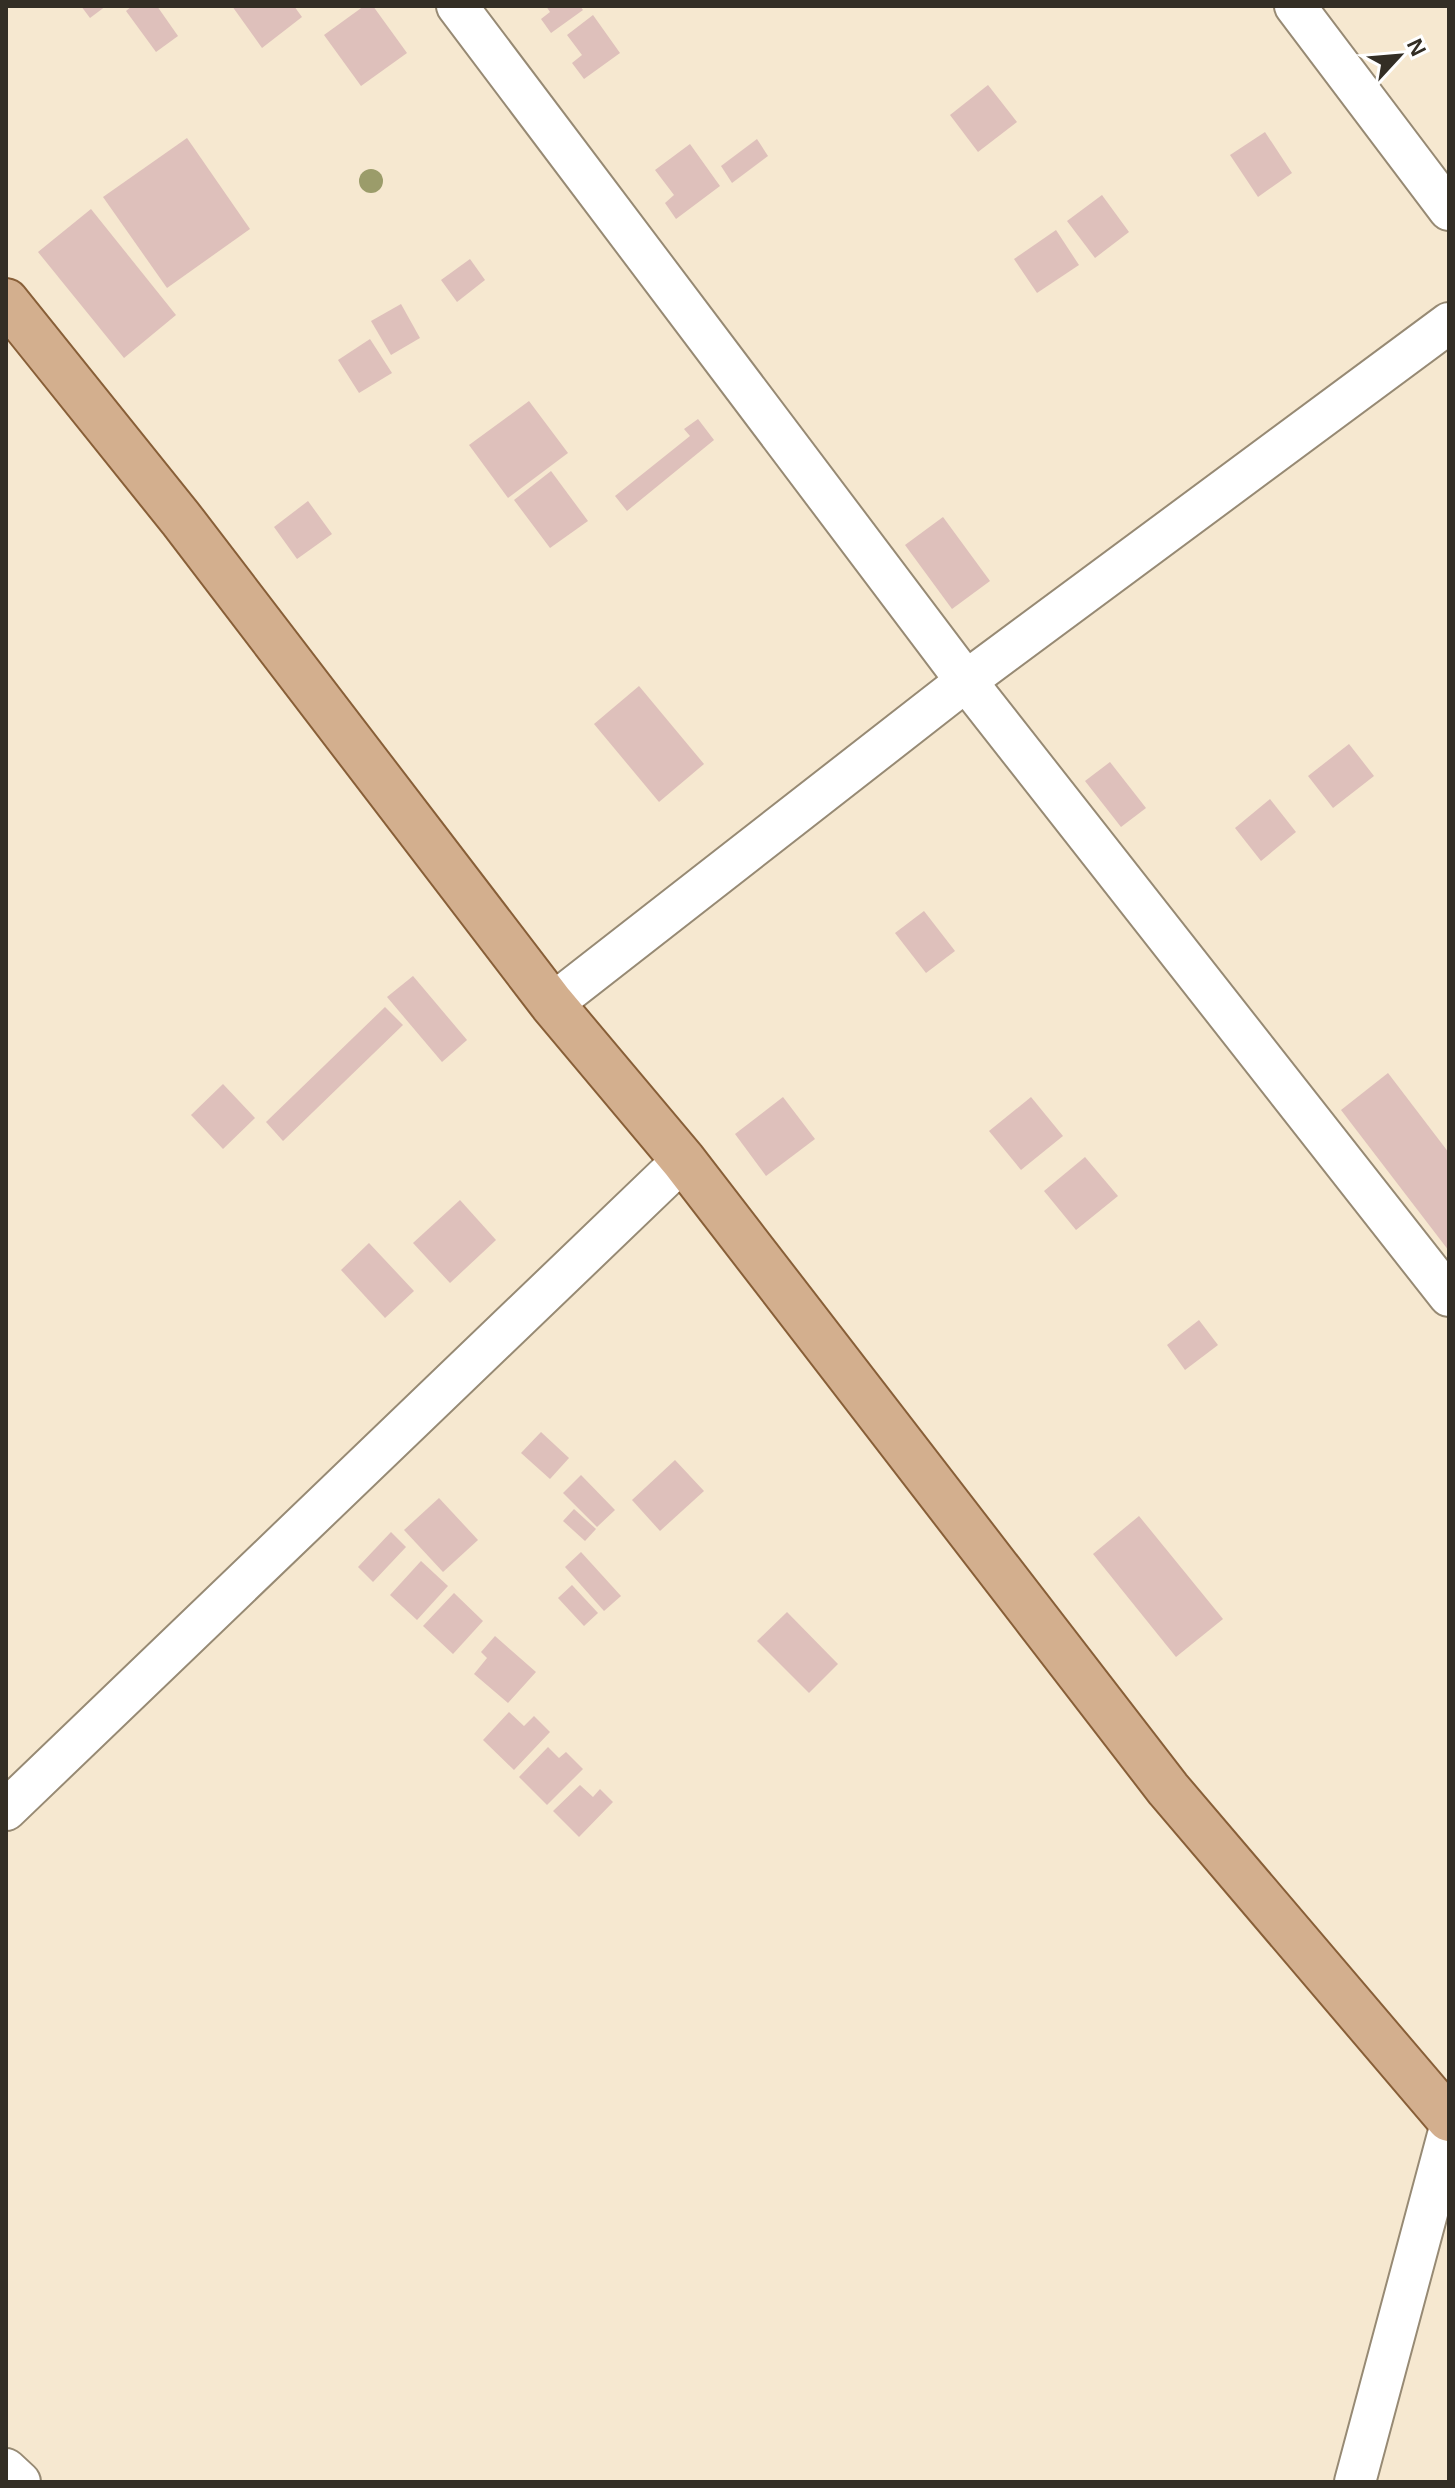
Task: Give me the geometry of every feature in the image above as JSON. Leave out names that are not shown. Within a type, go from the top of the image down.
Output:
[{"type":"main road","points":[[6,301],[181,519],[552,1004],[683,1160],[1168,1789],[1449,2119]]},
{"type":"street","points":[[457,6],[966,681],[1449,1296]]},
{"type":"street","points":[[1295,6],[1449,210]]},
{"type":"street","points":[[552,1004],[966,681],[1449,323]]},
{"type":"street","points":[[6,1810],[683,1160]]},
{"type":"street","points":[[1355,2482],[1449,2131]]},
{"type":"street","points":[[6,2469],[20,2482]]},
{"type":"building","points":[[81,6],[106,6],[90,18]]},
{"type":"building","points":[[132,6],[157,6],[178,36],[156,52],[126,11]]},
{"type":"building","points":[[232,6],[294,6],[302,17],[262,48]]},
{"type":"building","points":[[364,6],[373,6],[407,53],[361,86],[324,35]]},
{"type":"building","points":[[546,6],[580,6],[583,10],[551,33],[541,19],[550,12]]},
{"type":"building","points":[[593,15],[620,53],[584,79],[572,63],[582,55],[567,35]]},
{"type":"building","points":[[988,85],[1017,122],[978,152],[950,115]]},
{"type":"building","points":[[1265,132],[1292,173],[1258,197],[1230,155]]},
{"type":"building","points":[[187,138],[250,229],[167,288],[103,197]]},
{"type":"building","points":[[757,139],[768,156],[732,183],[721,166]]},
{"type":"building","points":[[690,144],[720,186],[676,219],[665,203],[674,195],[655,170]]},
{"type":"building","points":[[1102,195],[1129,232],[1095,258],[1067,221]]},
{"type":"building","points":[[91,209],[176,315],[124,358],[38,252]]},
{"type":"building","points":[[1056,230],[1079,265],[1037,293],[1014,259]]},
{"type":"building","points":[[470,259],[485,280],[457,302],[441,280]]},
{"type":"building","points":[[401,304],[420,338],[391,355],[371,321]]},
{"type":"building","points":[[370,339],[392,373],[359,393],[338,360]]},
{"type":"building","points":[[529,401],[568,453],[508,498],[469,445]]},
{"type":"building","points":[[698,419],[714,440],[627,511],[615,496],[690,436],[684,429]]},
{"type":"building","points":[[551,471],[588,521],[550,548],[514,500]]},
{"type":"building","points":[[308,501],[332,534],[297,559],[274,527]]},
{"type":"building","points":[[943,517],[990,581],[952,609],[905,545]]},
{"type":"building","points":[[639,686],[704,764],[659,802],[594,724]]},
{"type":"building","points":[[1349,744],[1374,776],[1333,808],[1308,776]]},
{"type":"building","points":[[1110,762],[1146,808],[1121,827],[1085,781]]},
{"type":"building","points":[[1270,799],[1296,832],[1261,861],[1235,828]]},
{"type":"building","points":[[924,911],[955,951],[926,973],[895,933]]},
{"type":"building","points":[[413,976],[467,1040],[442,1062],[387,997]]},
{"type":"building","points":[[385,1007],[403,1025],[283,1141],[266,1122]]},
{"type":"building","points":[[1388,1073],[1449,1153],[1449,1251],[1341,1110]]},
{"type":"building","points":[[223,1084],[255,1118],[223,1149],[191,1115]]},
{"type":"building","points":[[783,1097],[815,1139],[766,1176],[735,1134]]},
{"type":"building","points":[[1031,1097],[1063,1136],[1021,1170],[989,1131]]},
{"type":"building","points":[[1085,1157],[1118,1196],[1076,1230],[1044,1191]]},
{"type":"building","points":[[460,1200],[496,1240],[450,1283],[413,1243]]},
{"type":"building","points":[[369,1243],[414,1291],[385,1318],[341,1270]]},
{"type":"building","points":[[1199,1320],[1218,1345],[1185,1370],[1167,1345]]},
{"type":"building","points":[[541,1432],[569,1458],[550,1479],[521,1453]]},
{"type":"building","points":[[675,1460],[704,1491],[660,1531],[632,1500]]},
{"type":"building","points":[[581,1475],[615,1510],[597,1527],[563,1493]]},
{"type":"building","points":[[439,1498],[478,1540],[443,1572],[404,1530]]},
{"type":"building","points":[[574,1509],[596,1529],[585,1541],[563,1521]]},
{"type":"building","points":[[1139,1516],[1223,1619],[1176,1657],[1093,1554]]},
{"type":"building","points":[[391,1532],[406,1547],[373,1582],[358,1567]]},
{"type":"building","points":[[581,1552],[621,1596],[604,1611],[565,1567]]},
{"type":"building","points":[[421,1561],[448,1586],[417,1620],[390,1595]]},
{"type":"building","points":[[572,1585],[598,1613],[584,1626],[558,1598]]},
{"type":"building","points":[[454,1593],[483,1621],[453,1654],[423,1626]]},
{"type":"building","points":[[787,1612],[838,1664],[809,1693],[757,1641]]},
{"type":"building","points":[[495,1636],[536,1672],[508,1703],[474,1674],[487,1658],[481,1652]]},
{"type":"building","points":[[509,1712],[524,1726],[534,1716],[550,1732],[514,1770],[483,1740]]},
{"type":"building","points":[[548,1747],[559,1758],[566,1752],[583,1769],[547,1805],[519,1777]]},
{"type":"building","points":[[580,1785],[593,1797],[600,1789],[613,1802],[579,1837],[553,1811]]}]
